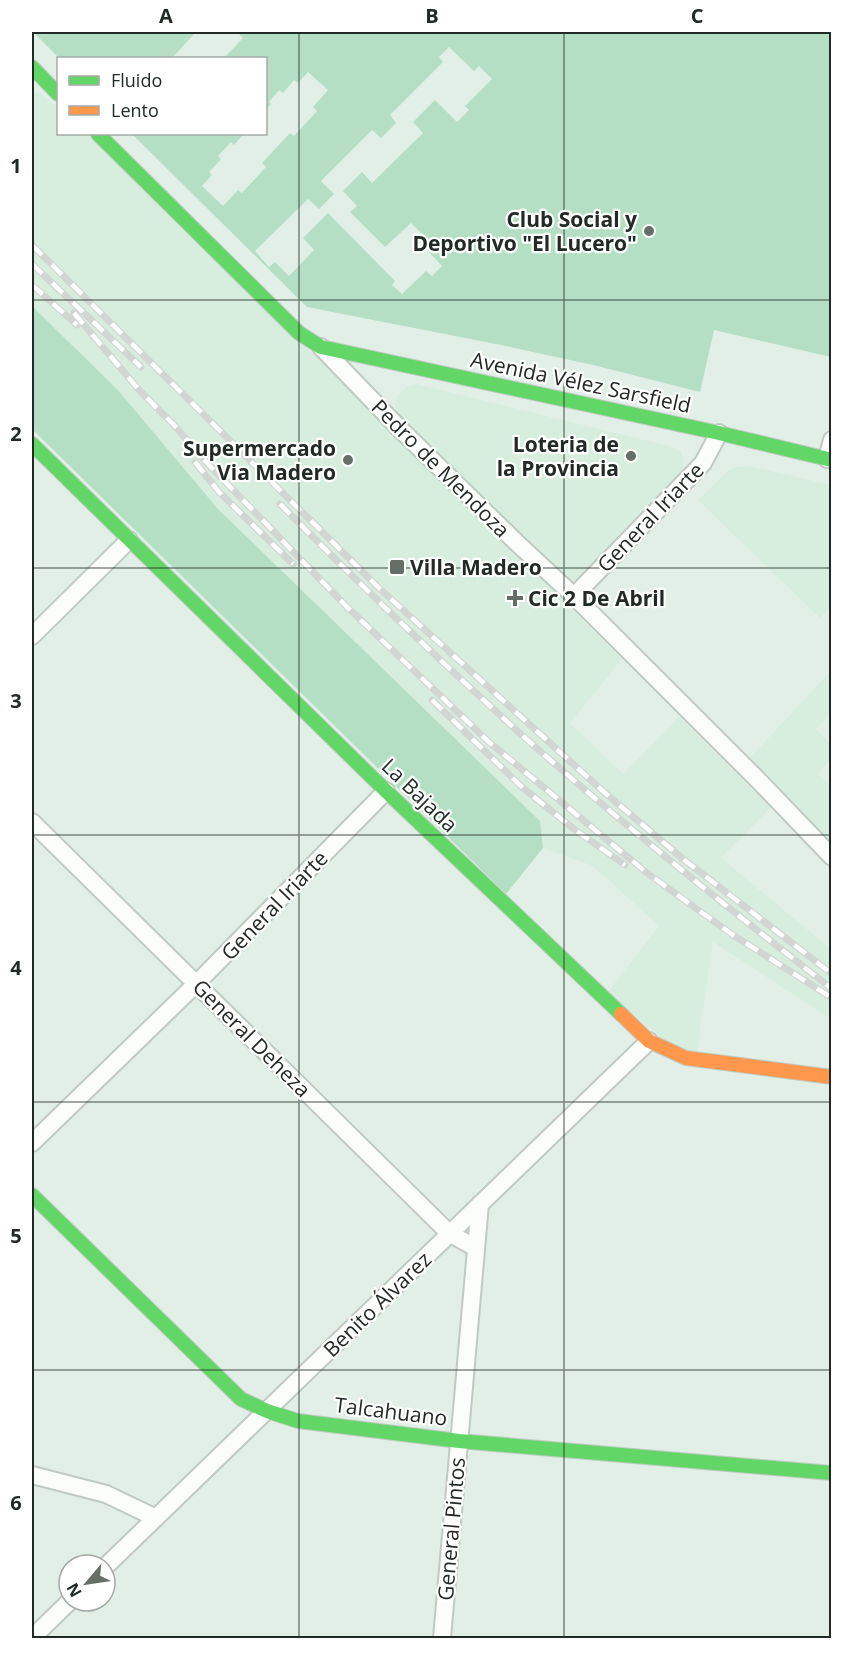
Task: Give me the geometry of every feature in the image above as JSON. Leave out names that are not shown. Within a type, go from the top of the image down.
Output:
[{"type":"street","points":[[32,67],[57,93]]},
{"type":"street","name":"Pedro de Mendoza","points":[[99,135],[299,333],[321,347],[400,429],[574,596],[758,780],[831,857]]},
{"type":"street","name":"Avenida Vélez Sarsfield","points":[[321,347],[829,459]]},
{"type":"street","name":"General Iriarte","points":[[574,596],[703,463],[719,433]]},
{"type":"street","points":[[829,459],[831,440]]},
{"type":"street","name":"La Bajada","points":[[32,444],[386,791],[649,1041],[686,1058],[831,1077]]},
{"type":"street","points":[[32,636],[129,540]]},
{"type":"street","name":"General Iriarte","points":[[32,1143],[197,983],[386,791]]},
{"type":"street","name":"General Deheza","points":[[32,822],[449,1233],[476,1248]]},
{"type":"street","name":"Benito Álvarez","points":[[117,1555],[649,1041]]},
{"type":"street","name":"Talcahuano","points":[[32,1195],[241,1399],[267,1411],[298,1421],[459,1441],[831,1473]]},
{"type":"street","name":"General Pintos","points":[[442,1638],[480,1204]]},
{"type":"street","points":[[32,1475],[106,1494],[156,1518]]},
{"type":"street","points":[[32,1638],[58,1613]]},
{"type":"shaded area","points":[[32,92],[40,93],[57,106],[57,135],[88,135],[397,435],[622,659],[570,723],[623,774],[679,717],[771,808],[721,858],[831,949],[831,1019],[713,942],[697,1051],[679,1050],[606,994],[659,926],[593,866],[543,848],[540,821],[218,509],[117,389],[32,306]]},
{"type":"shaded area","points":[[416,384],[673,447],[681,452],[684,469],[680,476],[582,577],[570,582],[563,579],[400,415],[395,406],[397,396],[405,388]]},
{"type":"shaded area","points":[[749,466],[831,485],[831,606],[820,618],[698,500],[729,470]]},
{"type":"shaded area","points":[[831,671],[831,713],[816,729],[831,744],[831,759],[818,774],[831,787],[831,845],[746,762]]},
{"type":"green space","points":[[196,32],[173,57],[58,57],[34,33]]},
{"type":"green space","name":"Club Social y Deportivo \"El Lucero\"","points":[[241,32],[831,32],[831,357],[714,330],[700,392],[506,346],[307,307],[133,135],[243,135],[234,145],[231,142],[218,156],[221,159],[209,172],[212,175],[202,186],[223,206],[238,190],[242,193],[266,167],[262,163],[290,133],[294,136],[317,111],[313,107],[328,90],[308,72],[298,83],[294,80],[283,93],[279,90],[269,102],[271,104],[267,109],[267,57],[225,57],[243,38],[239,34]],"holes":[[[449,47],[474,71],[479,66],[492,79],[465,106],[469,110],[457,122],[435,100],[413,122],[423,133],[372,183],[362,172],[343,191],[357,206],[350,212],[385,247],[411,223],[423,235],[418,240],[442,266],[432,276],[426,271],[402,294],[392,285],[395,281],[328,213],[303,238],[314,250],[289,276],[275,262],[269,267],[255,251],[308,199],[319,209],[334,194],[321,181],[372,130],[381,138],[396,123],[390,115],[443,62],[439,57]]]},
{"type":"green space","points":[[32,306],[117,389],[218,509],[540,821],[543,848],[506,894],[32,429]]},
{"type":"railway","points":[[32,245],[380,589],[604,792],[683,859],[832,974]]},
{"type":"railway","points":[[32,264],[141,367]]},
{"type":"railway","points":[[32,285],[77,325]]},
{"type":"railway","points":[[74,313],[140,391],[207,463],[346,606],[489,742],[647,873],[733,935],[829,996]]},
{"type":"railway","points":[[195,462],[219,492],[293,564]]},
{"type":"railway","points":[[280,504],[400,622],[560,769],[714,896],[832,989]]},
{"type":"railway","points":[[432,700],[523,788],[574,829],[625,865]]},
{"type":"traffic: fast","points":[[32,67],[57,93]]},
{"type":"traffic: fast","points":[[99,135],[299,333],[321,347],[719,433],[832,460]]},
{"type":"traffic: fast","points":[[32,444],[386,791],[621,1014]]},
{"type":"traffic: fast","points":[[32,1195],[241,1399],[267,1411],[298,1421],[459,1441],[832,1473]]},
{"type":"traffic: slow","points":[[621,1014],[649,1041],[686,1058],[832,1077]]},
{"type":"place","name":"Club Social y Deportivo \"El Lucero\"","points":[[649,231]]},
{"type":"place","name":"Loteria de la Provincia","points":[[631,456]]},
{"type":"place","name":"Supermercado Via Madero","points":[[348,460]]},
{"type":"place","name":"Villa Madero","points":[[397,567]]},
{"type":"place","name":"Cic 2 De Abril","points":[[515,598]]}]
